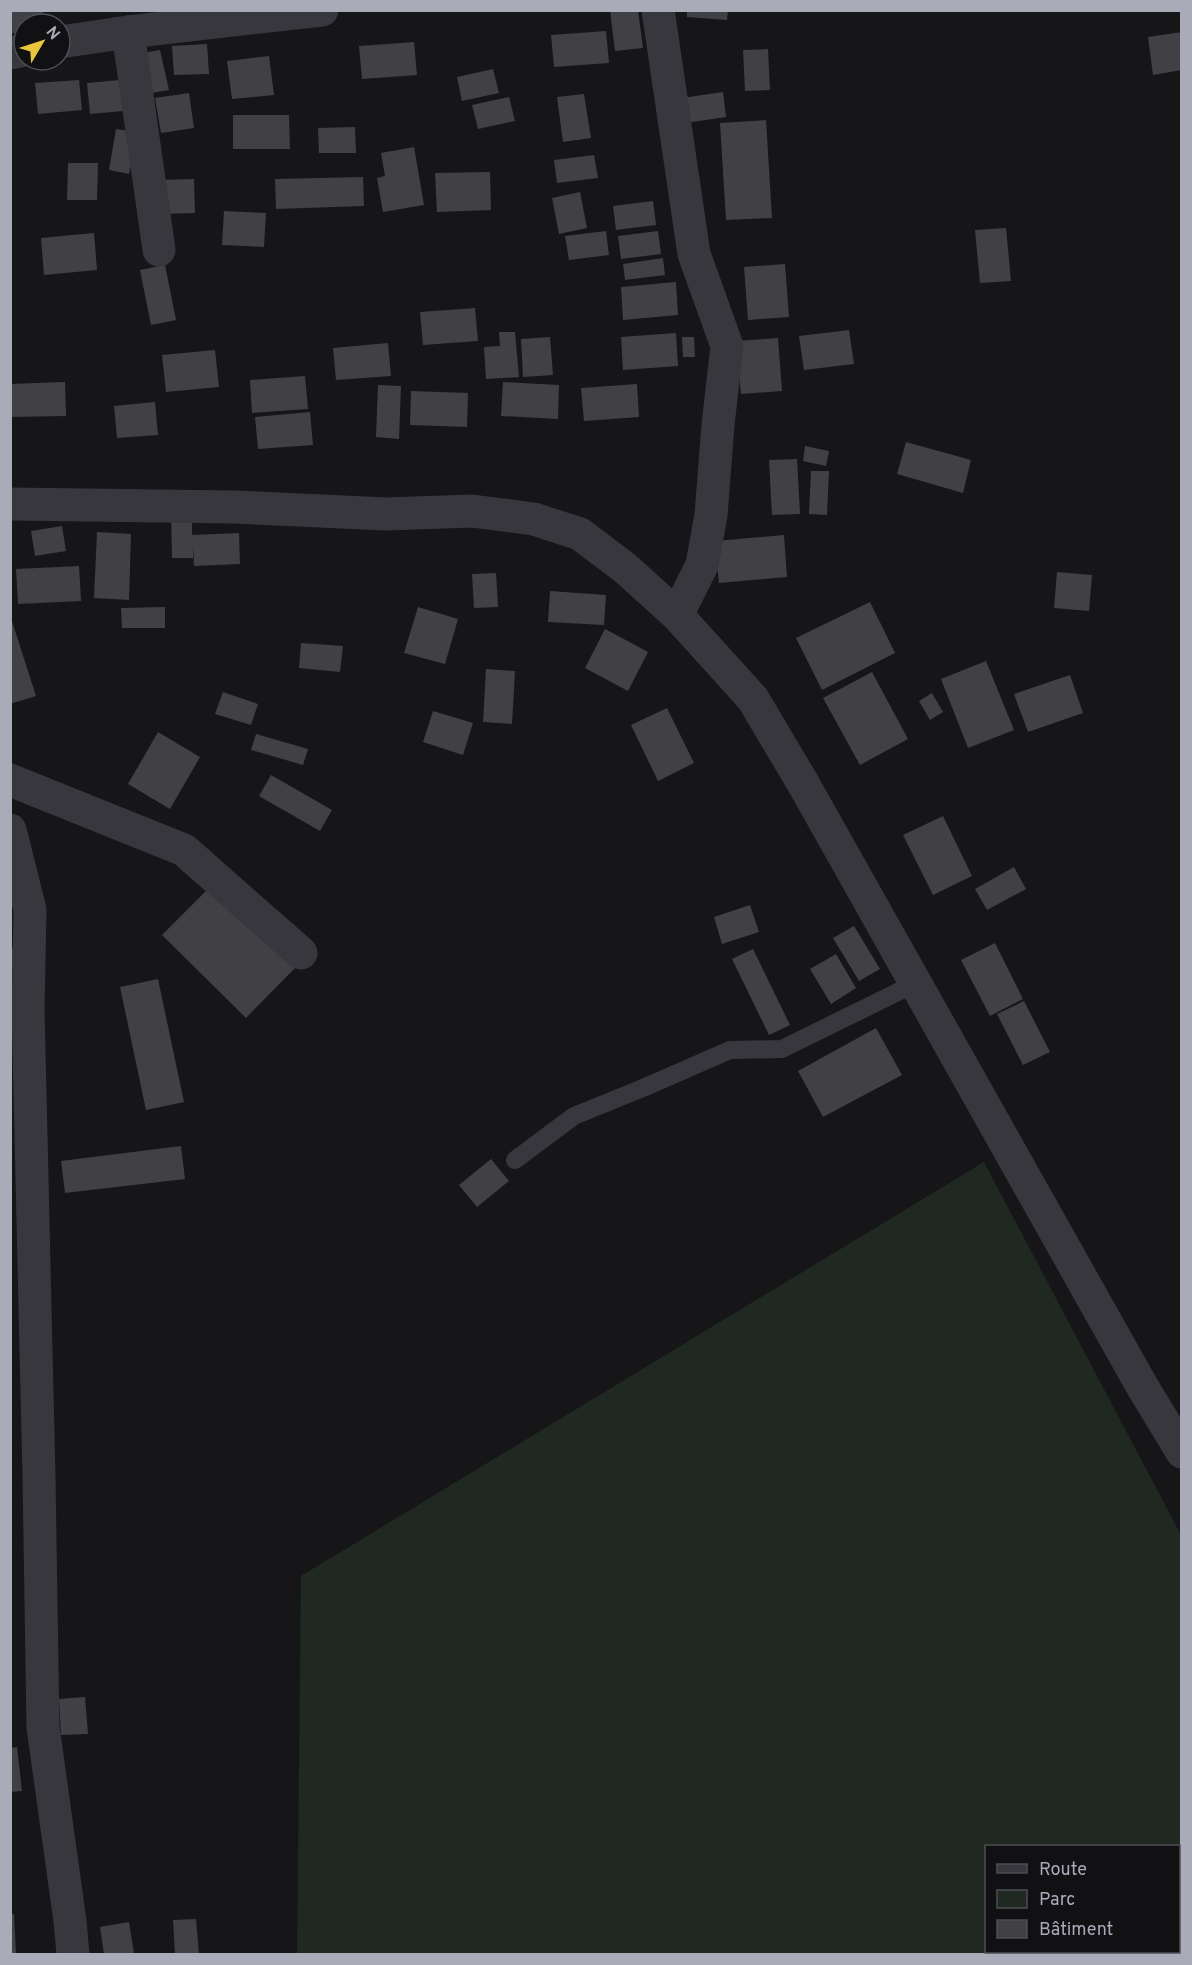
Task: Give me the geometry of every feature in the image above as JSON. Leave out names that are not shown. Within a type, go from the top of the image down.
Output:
[{"type":"street","points":[[72,40],[322,10]]},
{"type":"street","points":[[658,10],[694,254],[727,346],[711,515],[702,565],[678,615]]},
{"type":"street","points":[[128,32],[159,250]]},
{"type":"street","points":[[10,504],[235,507],[386,514],[472,511],[534,519],[580,534],[625,568],[678,615],[753,699],[804,784],[1142,1386],[1182,1452]]},
{"type":"street","points":[[10,780],[184,850],[301,953]]},
{"type":"street","points":[[10,830],[30,910],[28,1021],[43,1728],[73,1954]]},
{"type":"lane","points":[[515,1160],[574,1116],[730,1050],[782,1049],[916,983]]},
{"type":"green space","points":[[984,1162],[1181,1535],[1181,1954],[297,1954],[301,1576]]},
{"type":"building","points":[[10,10],[42,10],[43,12],[12,12],[12,33],[10,34]]},
{"type":"building","points":[[610,10],[638,10],[643,48],[615,51]]},
{"type":"building","points":[[687,10],[728,10],[727,20],[687,17]]},
{"type":"building","points":[[606,31],[609,63],[554,67],[551,35]]},
{"type":"building","points":[[1182,32],[1182,70],[1153,75],[1148,37]]},
{"type":"building","points":[[414,42],[417,75],[362,79],[359,46]]},
{"type":"building","points":[[207,44],[209,74],[174,75],[172,46]]},
{"type":"building","points":[[768,49],[770,90],[745,91],[743,50]]},
{"type":"building","points":[[160,50],[169,90],[146,94],[138,54]]},
{"type":"building","points":[[269,56],[274,95],[232,99],[227,61]]},
{"type":"building","points":[[493,69],[499,93],[462,101],[457,77]]},
{"type":"building","points":[[131,79],[134,110],[90,114],[87,83]]},
{"type":"building","points":[[79,80],[82,110],[38,114],[35,83]]},
{"type":"building","points":[[723,92],[726,117],[685,123],[682,98]]},
{"type":"building","points":[[189,93],[194,128],[161,133],[155,98]]},
{"type":"building","points":[[584,94],[591,138],[563,142],[557,97]]},
{"type":"building","points":[[509,97],[515,121],[478,129],[472,105]]},
{"type":"building","points":[[233,115],[289,115],[290,149],[233,149]]},
{"type":"building","points":[[766,120],[772,218],[726,220],[720,123]]},
{"type":"building","points":[[355,127],[356,153],[319,153],[318,128]]},
{"type":"building","points":[[116,129],[136,132],[129,174],[109,170]]},
{"type":"building","points":[[414,147],[424,205],[383,212],[377,178],[385,176],[381,153]]},
{"type":"building","points":[[594,155],[598,178],[557,183],[554,160]]},
{"type":"building","points":[[68,163],[98,163],[97,200],[67,200]]},
{"type":"building","points":[[490,172],[491,210],[437,212],[435,173]]},
{"type":"building","points":[[363,177],[364,206],[276,209],[275,179]]},
{"type":"building","points":[[194,179],[195,213],[162,214],[161,180]]},
{"type":"building","points":[[580,192],[587,228],[559,234],[552,198]]},
{"type":"building","points":[[653,201],[656,225],[616,230],[613,206]]},
{"type":"building","points":[[224,211],[266,213],[264,247],[222,245]]},
{"type":"building","points":[[1006,228],[1011,281],[980,283],[975,230]]},
{"type":"building","points":[[606,231],[609,255],[569,260],[565,236]]},
{"type":"building","points":[[658,231],[661,254],[621,259],[618,236]]},
{"type":"building","points":[[94,233],[97,270],[44,275],[41,238]]},
{"type":"building","points":[[663,258],[665,275],[625,280],[623,264]]},
{"type":"building","points":[[785,264],[789,317],[748,320],[744,267]]},
{"type":"building","points":[[165,265],[176,320],[151,325],[140,270]]},
{"type":"building","points":[[676,282],[678,315],[623,320],[621,287]]},
{"type":"building","points":[[475,308],[478,341],[423,345],[420,312]]},
{"type":"building","points":[[849,330],[854,364],[804,370],[799,336]]},
{"type":"building","points":[[499,332],[515,332],[519,377],[486,379],[484,347],[500,346]]},
{"type":"building","points":[[676,333],[678,366],[623,370],[621,337]]},
{"type":"building","points":[[550,337],[553,375],[523,377],[521,339]]},
{"type":"building","points":[[682,337],[694,337],[695,357],[683,357]]},
{"type":"building","points":[[778,338],[782,391],[741,394],[736,341]]},
{"type":"building","points":[[388,343],[391,376],[336,380],[333,348]]},
{"type":"building","points":[[215,350],[219,387],[166,392],[162,355]]},
{"type":"building","points":[[305,376],[308,409],[252,413],[250,380]]},
{"type":"building","points":[[65,382],[66,416],[10,417],[10,384]]},
{"type":"building","points":[[503,382],[559,385],[558,419],[501,416]]},
{"type":"building","points":[[637,384],[639,417],[584,421],[581,388]]},
{"type":"building","points":[[378,385],[401,386],[399,439],[376,437]]},
{"type":"building","points":[[411,391],[468,393],[467,427],[410,425]]},
{"type":"building","points":[[155,402],[158,435],[117,438],[114,406]]},
{"type":"building","points":[[310,412],[313,445],[258,449],[255,417]]},
{"type":"building","points":[[906,442],[971,460],[963,493],[897,474]]},
{"type":"building","points":[[805,446],[829,451],[826,466],[803,461]]},
{"type":"building","points":[[797,459],[800,514],[772,515],[769,460]]},
{"type":"building","points":[[811,471],[829,471],[827,515],[809,514]]},
{"type":"building","points":[[171,511],[192,511],[192,535],[239,533],[240,564],[194,566],[193,544],[193,558],[172,558]]},
{"type":"building","points":[[62,526],[66,551],[35,556],[31,531]]},
{"type":"building","points":[[97,532],[131,534],[129,600],[94,598]]},
{"type":"building","points":[[784,535],[787,577],[719,583],[715,541]]},
{"type":"building","points":[[79,566],[81,601],[18,604],[16,569]]},
{"type":"building","points":[[1057,572],[1092,575],[1089,611],[1054,608]]},
{"type":"building","points":[[496,573],[498,607],[474,608],[472,574]]},
{"type":"building","points":[[550,591],[606,595],[604,625],[548,622]]},
{"type":"building","points":[[870,602],[895,653],[822,690],[796,638]]},
{"type":"building","points":[[165,607],[165,628],[122,628],[121,608]]},
{"type":"building","points":[[418,607],[458,619],[445,664],[404,653]]},
{"type":"building","points":[[10,615],[36,696],[10,704]]},
{"type":"building","points":[[605,629],[648,652],[628,691],[585,668]]},
{"type":"building","points":[[301,643],[343,646],[340,672],[299,668]]},
{"type":"building","points":[[986,661],[1014,730],[968,748],[941,679]]},
{"type":"building","points":[[486,669],[515,671],[512,724],[483,722]]},
{"type":"building","points":[[872,672],[908,739],[860,765],[823,698]]},
{"type":"building","points":[[1070,675],[1083,713],[1028,732],[1014,694]]},
{"type":"building","points":[[223,692],[258,704],[251,725],[215,714]]},
{"type":"building","points":[[932,693],[943,712],[930,720],[919,701]]},
{"type":"building","points":[[667,708],[694,763],[658,781],[631,725]]},
{"type":"building","points":[[433,711],[473,723],[463,755],[423,742]]},
{"type":"building","points":[[158,732],[200,757],[170,809],[128,784]]},
{"type":"building","points":[[256,734],[308,749],[303,765],[251,750]]},
{"type":"building","points":[[271,775],[332,810],[320,831],[259,796]]},
{"type":"building","points":[[943,816],[972,876],[933,895],[903,835]]},
{"type":"building","points":[[1014,867],[1026,889],[987,910],[975,889]]},
{"type":"building","points":[[211,886],[295,968],[246,1018],[162,935]]},
{"type":"building","points":[[750,905],[759,932],[722,944],[714,917]]},
{"type":"building","points":[[854,926],[880,969],[859,981],[833,938]]},
{"type":"building","points":[[10,939],[18,968],[10,969]]},
{"type":"building","points":[[995,943],[1023,999],[990,1016],[961,960]]},
{"type":"building","points":[[753,949],[790,1025],[769,1035],[732,959]]},
{"type":"building","points":[[836,954],[856,988],[831,1004],[810,969]]},
{"type":"building","points":[[158,979],[184,1102],[146,1110],[120,987]]},
{"type":"building","points":[[1024,1001],[1050,1052],[1023,1065],[997,1014]]},
{"type":"building","points":[[876,1028],[902,1075],[823,1117],[798,1071]]},
{"type":"building","points":[[181,1146],[185,1179],[65,1193],[61,1161]]},
{"type":"building","points":[[491,1159],[509,1181],[477,1207],[459,1185]]},
{"type":"building","points":[[85,1697],[88,1734],[61,1735],[59,1699]]},
{"type":"building","points":[[17,1747],[22,1791],[10,1792],[10,1748]]},
{"type":"building","points":[[10,1914],[14,1914],[16,1954],[10,1954]]},
{"type":"building","points":[[196,1919],[199,1954],[175,1954],[173,1920]]},
{"type":"building","points":[[129,1922],[134,1954],[104,1954],[100,1927]]}]
